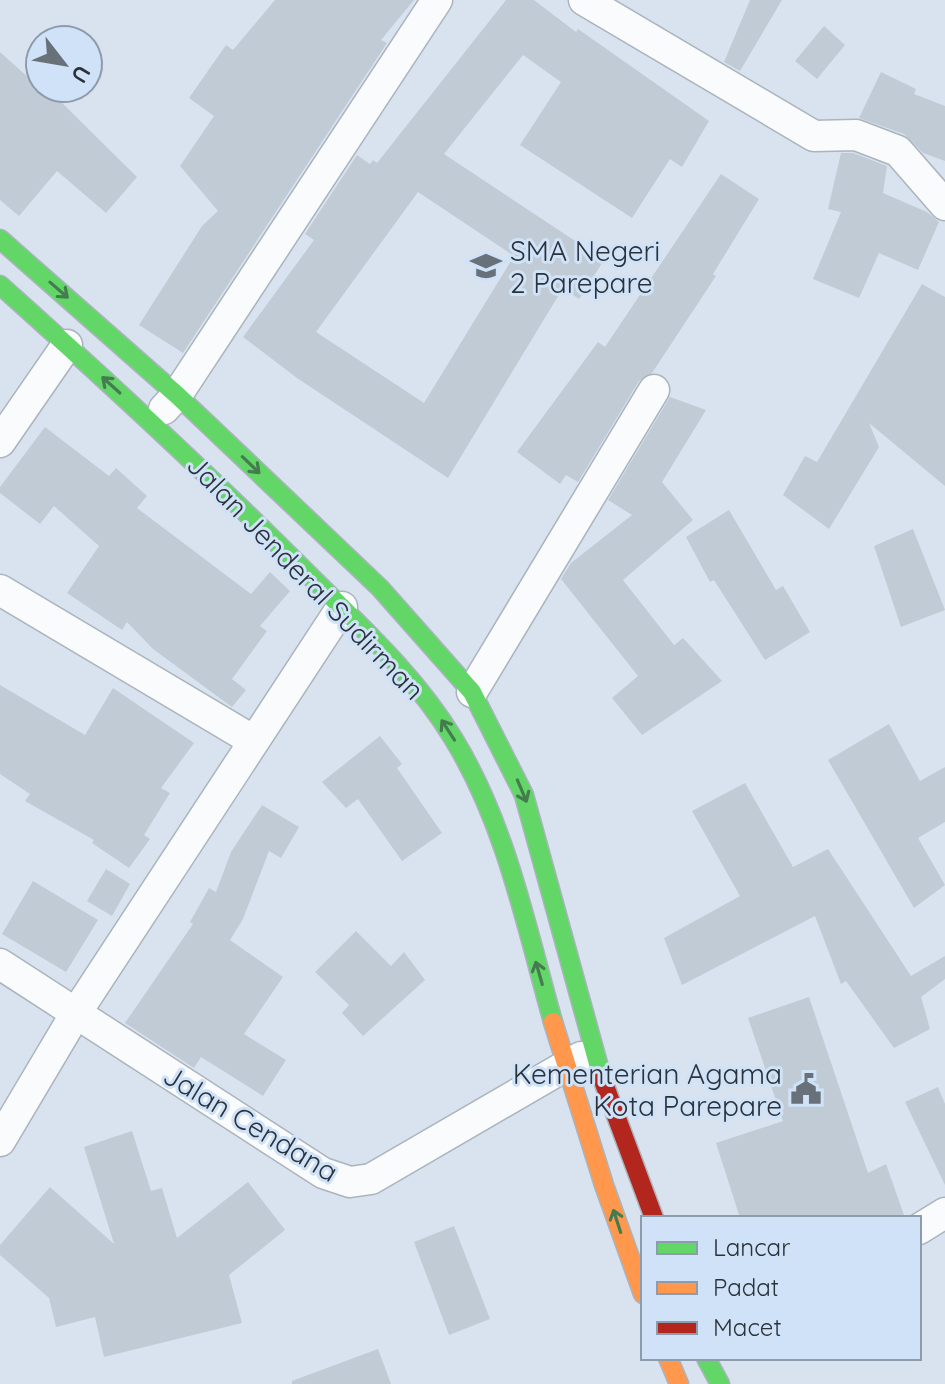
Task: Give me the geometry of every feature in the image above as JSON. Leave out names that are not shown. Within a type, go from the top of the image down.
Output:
[{"type":"main road","name":"Jalan Jenderal Sudirman","points":[[0,239],[177,395],[380,588],[472,692],[524,795],[593,1050],[653,1216]]},
{"type":"main road","name":"Jalan Jenderal Sudirman","points":[[0,285],[152,422],[342,607],[427,699],[454,739],[478,786],[505,852],[566,1066],[641,1288]]},
{"type":"main road","points":[[669,1360],[679,1384]]},
{"type":"street","points":[[152,422],[177,395],[437,0]]},
{"type":"street","points":[[584,0],[814,136],[856,135],[898,151],[945,205]]},
{"type":"street","points":[[0,442],[67,345]]},
{"type":"street","points":[[472,692],[654,390]]},
{"type":"street","points":[[0,590],[254,741]]},
{"type":"street","points":[[0,1141],[76,1013],[342,607]]},
{"type":"street","name":"Jalan Cendana","points":[[0,964],[323,1173],[350,1182],[371,1179],[423,1151],[593,1050]]},
{"type":"street","points":[[921,1228],[945,1213]]},
{"type":"building","points":[[275,0],[414,0],[381,40],[387,43],[183,353],[139,325],[202,226],[218,211],[180,166],[214,116],[189,98],[226,45],[233,50]]},
{"type":"building","points":[[506,0],[534,0],[576,32],[578,29],[709,121],[682,167],[670,159],[632,218],[520,145],[561,82],[523,55],[444,154],[604,260],[579,299],[563,288],[448,478],[297,378],[243,337],[314,240],[305,234],[357,155],[370,164],[373,160],[377,163]],"holes":[[[418,192],[514,256],[424,403],[316,332]]]},
{"type":"building","points":[[750,0],[782,0],[740,71],[724,62]]},
{"type":"building","points":[[824,26],[845,45],[817,79],[795,61]]},
{"type":"building","points":[[0,52],[24,74],[24,104],[63,104],[137,177],[106,213],[57,171],[19,216],[0,200]]},
{"type":"building","points":[[881,72],[916,89],[914,94],[945,106],[945,161],[923,153],[904,134],[859,118]]},
{"type":"building","points":[[841,153],[853,153],[887,166],[883,193],[927,212],[939,222],[918,270],[879,253],[859,298],[813,279],[841,212],[828,209]]},
{"type":"building","points":[[721,174],[759,199],[713,274],[716,276],[652,373],[639,381],[578,482],[566,475],[560,484],[517,452],[598,342],[605,347]]},
{"type":"building","points":[[922,284],[945,297],[945,486],[869,423],[879,447],[829,529],[783,495],[805,456],[817,462]]},
{"type":"building","points":[[670,397],[706,410],[662,482],[693,520],[623,580],[674,645],[683,638],[722,681],[642,735],[612,698],[638,676],[561,579],[571,563],[632,515],[608,500]]},
{"type":"building","points":[[45,427],[109,476],[116,468],[147,496],[137,508],[251,594],[270,572],[290,591],[260,626],[267,631],[232,679],[246,690],[232,707],[153,649],[127,622],[122,630],[67,593],[99,546],[54,506],[40,524],[0,493],[0,487]]},
{"type":"building","points":[[729,510],[776,590],[783,586],[810,632],[765,660],[714,580],[710,582],[686,537]]},
{"type":"building","points":[[913,529],[945,610],[901,627],[874,546]]},
{"type":"building","points":[[0,685],[85,735],[113,688],[194,743],[161,788],[170,793],[144,835],[150,839],[129,868],[92,843],[94,840],[25,801],[30,794],[0,774]]},
{"type":"building","points":[[889,724],[920,781],[945,767],[945,822],[918,838],[945,885],[914,908],[828,760]]},
{"type":"building","points":[[380,736],[402,764],[397,768],[442,833],[402,861],[358,799],[346,808],[322,782]]},
{"type":"building","points":[[745,783],[793,867],[828,849],[911,976],[945,956],[945,979],[921,997],[930,1029],[894,1048],[846,981],[841,984],[815,916],[682,985],[664,938],[740,896],[692,811]]},
{"type":"building","points":[[262,805],[299,827],[281,858],[269,851],[243,919],[230,940],[283,977],[244,1034],[286,1060],[263,1096],[201,1057],[194,1068],[125,1023],[193,924],[190,922],[209,888],[216,892],[231,852]]},
{"type":"building","points":[[106,869],[130,884],[112,916],[87,901]]},
{"type":"building","points":[[33,881],[98,920],[66,972],[2,934]]},
{"type":"building","points":[[356,931],[391,966],[404,952],[425,980],[363,1036],[342,1013],[349,1005],[315,972]]},
{"type":"building","points":[[809,997],[868,1173],[886,1164],[904,1216],[739,1216],[716,1143],[783,1121],[748,1018]]},
{"type":"building","points":[[938,1087],[945,1104],[945,1185],[905,1102]]},
{"type":"building","points":[[132,1131],[151,1191],[162,1188],[177,1238],[248,1182],[285,1230],[229,1275],[242,1323],[104,1357],[95,1317],[56,1327],[49,1298],[0,1255],[0,1245],[50,1187],[114,1244],[84,1147]]},
{"type":"building","points":[[454,1226],[490,1319],[449,1335],[414,1242]]},
{"type":"building","points":[[378,1349],[391,1384],[292,1384],[292,1381]]},
{"type":"traffic: fast","points":[[0,239],[177,395],[380,588],[472,692],[524,795],[602,1078]]},
{"type":"traffic: fast","points":[[0,285],[268,534],[384,650],[421,692],[453,738],[487,805],[513,876],[553,1022]]},
{"type":"traffic: fast","points":[[707,1360],[720,1384]]},
{"type":"traffic: slow","points":[[553,1022],[604,1185],[641,1288]]},
{"type":"traffic: slow","points":[[669,1360],[679,1384]]},
{"type":"traffic: jam","points":[[602,1078],[653,1216]]},
{"type":"place","name":"SMA Negeri 2 Parepare","points":[[486,266]]},
{"type":"place","name":"Kementerian Agama Kota Parepare","points":[[806,1089]]}]
